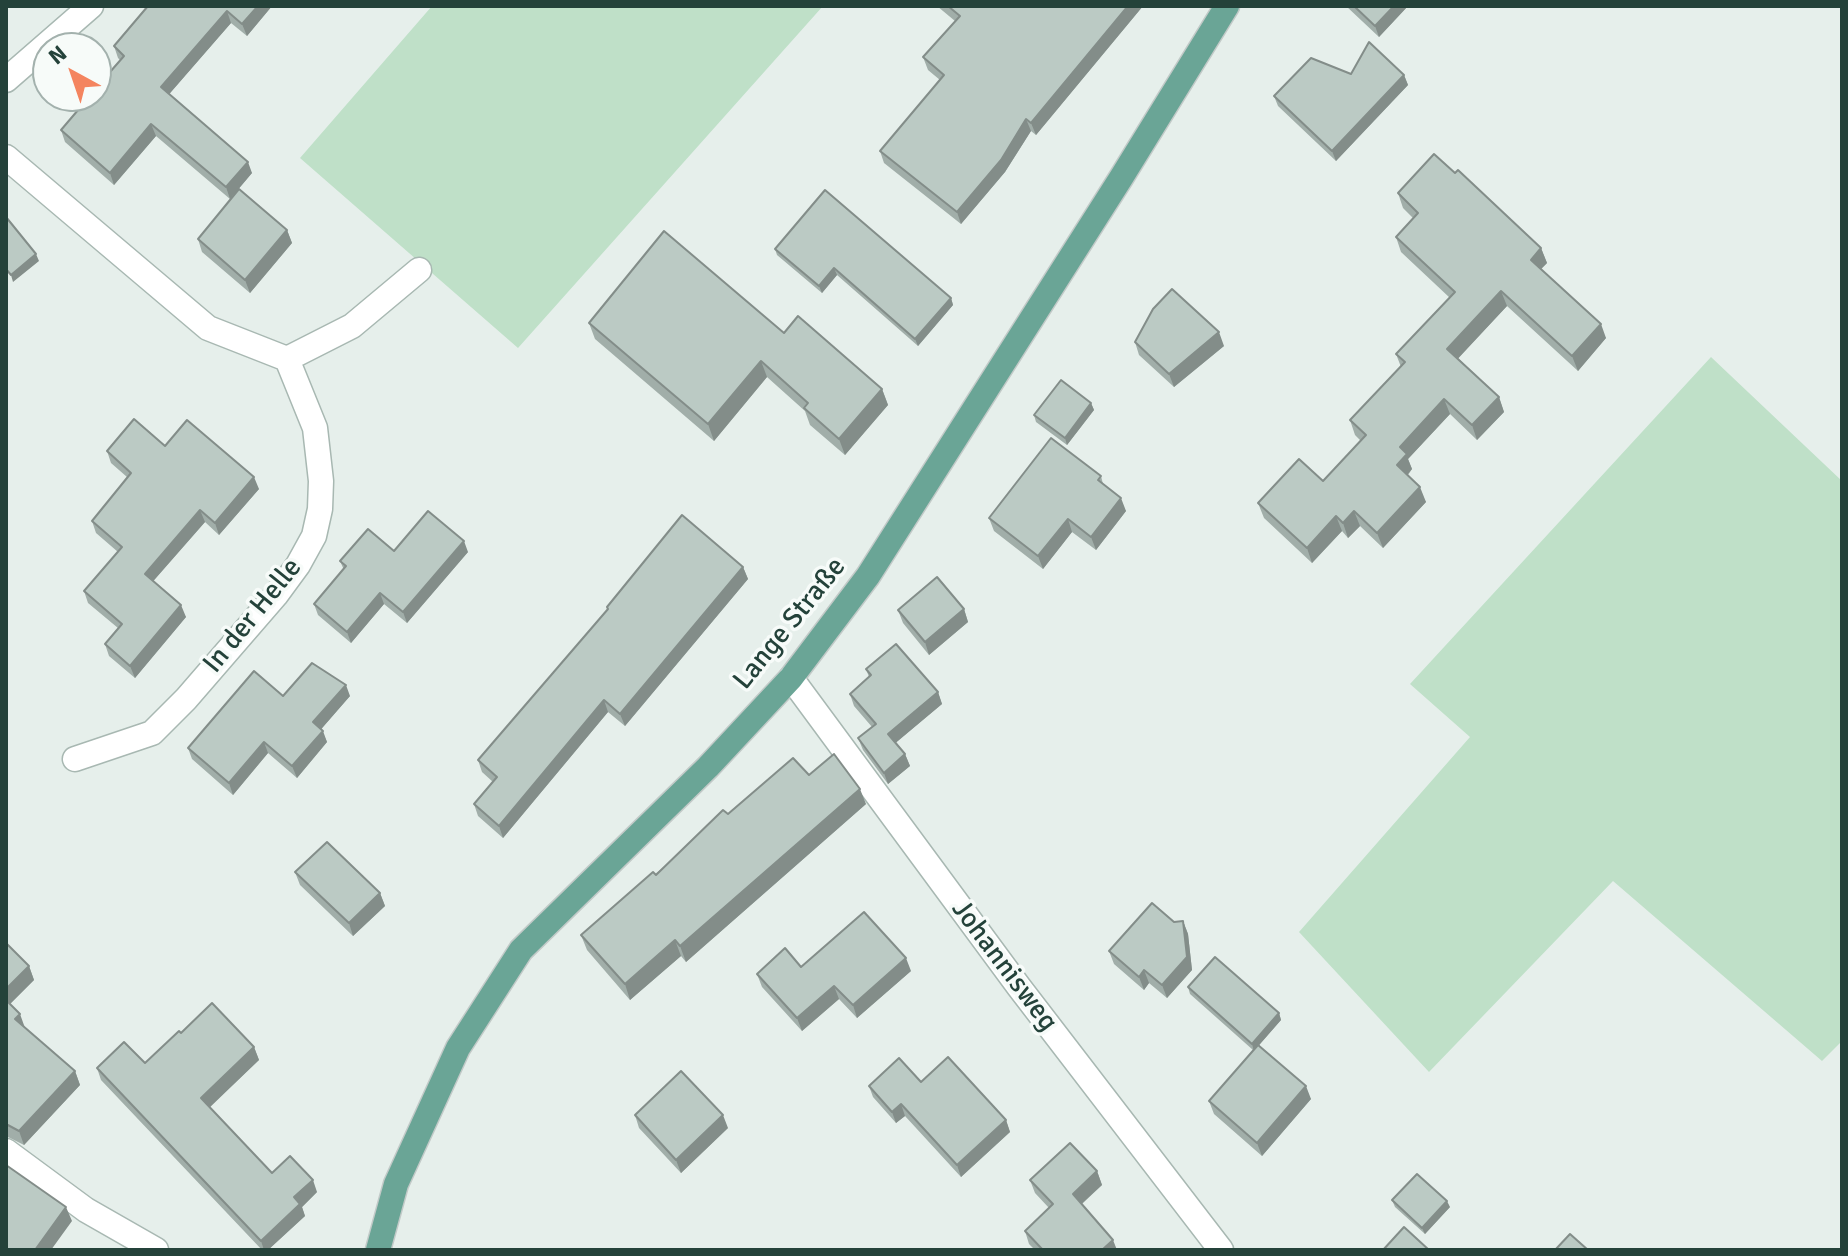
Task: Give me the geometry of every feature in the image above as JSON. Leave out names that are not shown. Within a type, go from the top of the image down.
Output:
[{"type":"main road","name":"Lange Straße","points":[[378,1250],[396,1184],[458,1048],[521,950],[708,767],[791,678],[868,576],[1227,6]]},
{"type":"street","points":[[6,80],[91,6]]},
{"type":"street","points":[[6,157],[208,328],[287,359],[352,326],[419,270]]},
{"type":"street","name":"In der Helle","points":[[75,759],[152,733],[186,699],[276,595],[314,536],[320,509],[321,481],[315,428],[287,359]]},
{"type":"street","name":"Johannisweg","points":[[791,678],[1019,987],[1221,1250]]},
{"type":"street","points":[[6,1151],[86,1210],[156,1250]]},
{"type":"green space","points":[[432,6],[823,6],[518,348],[300,158]]},
{"type":"green space","points":[[1711,357],[1842,481],[1842,1041],[1822,1061],[1613,881],[1429,1072],[1299,932],[1470,737],[1410,684]]},
{"type":"building","points":[[148,6],[258,6],[242,24],[227,11],[161,87],[248,162],[226,187],[151,124],[110,173],[61,130],[76,112],[112,112],[112,70],[124,56],[114,46]]},
{"type":"building","points":[[948,6],[1128,6],[1031,123],[1026,119],[1001,160],[957,212],[880,151],[944,75],[923,57],[960,16]]},
{"type":"building","points":[[1354,6],[1394,6],[1375,26]]},
{"type":"building","points":[[1369,42],[1404,75],[1332,151],[1274,96],[1311,58],[1351,74]]},
{"type":"building","points":[[1434,154],[1455,173],[1458,170],[1541,248],[1531,260],[1601,324],[1572,356],[1501,291],[1447,349],[1499,397],[1472,425],[1444,399],[1400,447],[1407,454],[1397,465],[1420,487],[1377,533],[1354,511],[1343,523],[1336,516],[1307,548],[1258,503],[1299,459],[1323,481],[1366,435],[1350,420],[1405,362],[1396,354],[1455,292],[1396,237],[1418,213],[1398,193]]},
{"type":"building","points":[[239,189],[287,230],[245,280],[198,239]]},
{"type":"building","points":[[825,190],[951,298],[915,339],[834,268],[819,286],[775,249]]},
{"type":"building","points":[[6,217],[36,254],[11,275],[6,269]]},
{"type":"building","points":[[664,231],[784,333],[798,316],[882,389],[839,439],[804,408],[808,403],[761,361],[708,424],[589,323]]},
{"type":"building","points":[[1172,289],[1219,332],[1169,374],[1135,342],[1153,309]]},
{"type":"building","points":[[1061,380],[1091,403],[1065,438],[1034,415]]},
{"type":"building","points":[[134,419],[165,446],[187,420],[254,477],[215,523],[200,510],[145,574],[181,605],[130,666],[105,644],[122,624],[84,591],[122,547],[92,521],[131,473],[107,451]]},
{"type":"building","points":[[1051,438],[1101,476],[1098,480],[1121,498],[1091,537],[1068,519],[1038,556],[989,518]]},
{"type":"building","points":[[428,511],[464,541],[403,612],[380,593],[347,632],[314,604],[346,566],[340,561],[368,529],[394,551]]},
{"type":"building","points":[[682,515],[743,567],[620,714],[604,700],[499,826],[474,804],[497,777],[478,760],[608,609]]},
{"type":"building","points":[[937,577],[964,609],[925,642],[898,610]]},
{"type":"building","points":[[896,644],[938,692],[888,734],[905,754],[884,773],[858,738],[876,724],[850,694],[871,675],[866,669]]},
{"type":"building","points":[[312,663],[346,685],[313,722],[323,731],[292,766],[264,742],[229,783],[188,748],[254,671],[283,696]]},
{"type":"building","points":[[834,754],[860,789],[680,946],[675,940],[625,984],[581,935],[653,872],[656,875],[723,810],[728,814],[793,758],[809,775]]},
{"type":"building","points":[[327,842],[380,893],[349,923],[295,872]]},
{"type":"building","points":[[1152,903],[1174,922],[1183,921],[1187,957],[1162,985],[1144,970],[1139,977],[1109,951]]},
{"type":"building","points":[[864,912],[906,958],[853,1005],[834,986],[797,1018],[757,974],[785,948],[801,967]]},
{"type":"building","points":[[6,943],[29,966],[6,989]]},
{"type":"building","points":[[1215,957],[1279,1013],[1252,1044],[1188,987]]},
{"type":"building","points":[[6,1000],[20,1014],[15,1019],[75,1071],[19,1131],[6,1124]]},
{"type":"building","points":[[212,1003],[254,1047],[201,1098],[272,1173],[290,1156],[313,1180],[294,1197],[300,1204],[261,1241],[97,1068],[124,1042],[145,1063]]},
{"type":"building","points":[[1258,1045],[1306,1086],[1257,1143],[1209,1101]]},
{"type":"building","points":[[948,1057],[1006,1120],[957,1165],[901,1104],[892,1112],[869,1086],[899,1058],[921,1082]]},
{"type":"building","points":[[681,1071],[723,1115],[676,1160],[635,1115]]},
{"type":"building","points":[[1070,1143],[1097,1171],[1073,1194],[1113,1240],[1102,1250],[1043,1250],[1025,1231],[1053,1204],[1030,1180]]},
{"type":"building","points":[[6,1165],[66,1207],[35,1250],[6,1250]]},
{"type":"building","points":[[1417,1174],[1447,1201],[1422,1228],[1392,1200]]},
{"type":"building","points":[[1404,1227],[1429,1250],[1383,1250]]},
{"type":"building","points":[[1570,1234],[1588,1250],[1555,1250]]}]
